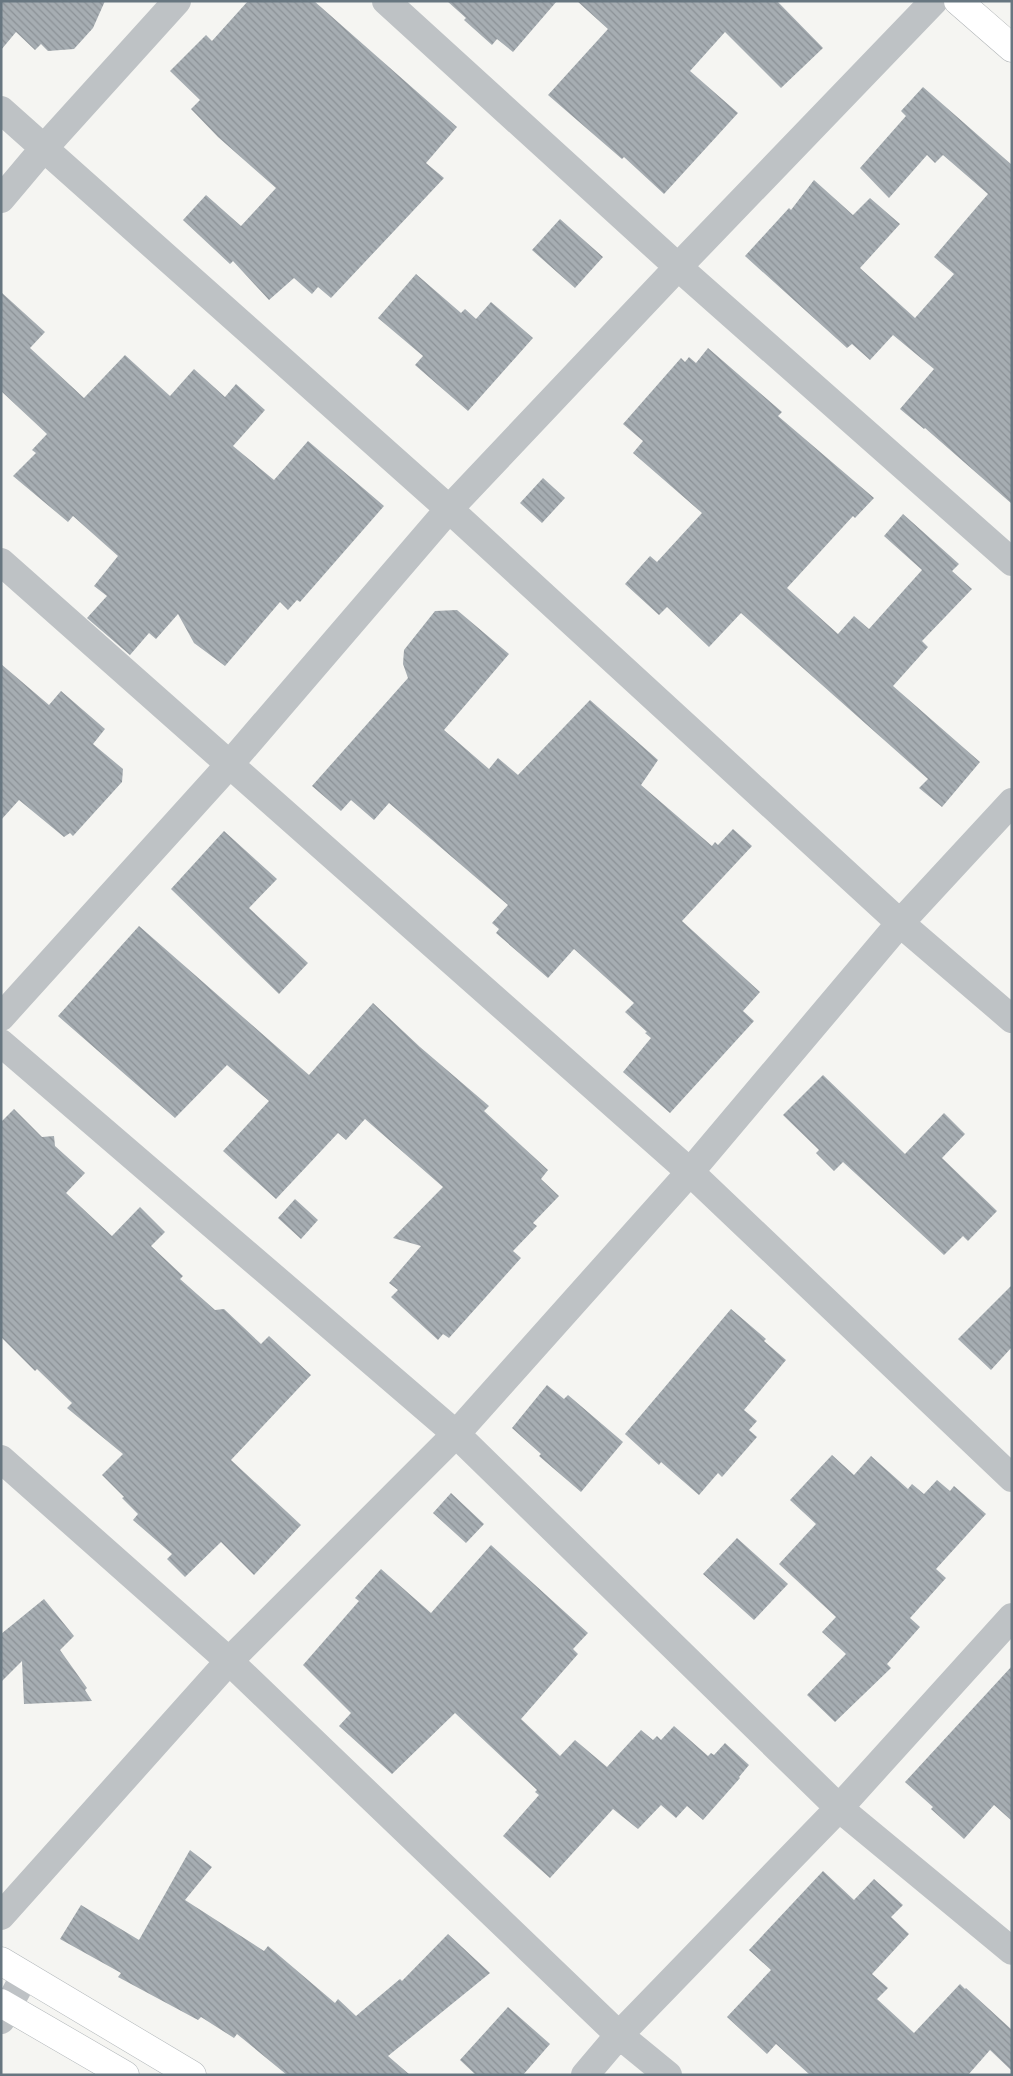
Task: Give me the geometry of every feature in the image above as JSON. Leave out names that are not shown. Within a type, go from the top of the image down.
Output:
[{"type":"main road","points":[[958,1],[1012,48]]},
{"type":"main road","points":[[1,1961],[192,2075]]},
{"type":"main road","points":[[4,2010],[125,2075]]},
{"type":"street","points":[[1,199],[44,148],[177,1]]},
{"type":"street","points":[[386,1],[678,267],[1012,562]]},
{"type":"street","points":[[1,1017],[229,764],[449,509],[934,1]]},
{"type":"street","points":[[1,110],[449,509],[900,923],[1012,1020]]},
{"type":"street","points":[[1,562],[690,1172],[1012,1478]]},
{"type":"street","points":[[1,1916],[229,1661],[456,1434],[690,1172],[900,923],[1012,802]]},
{"type":"street","points":[[1,1043],[456,1434],[839,1808],[1012,1951]]},
{"type":"street","points":[[1,1459],[229,1661],[619,2035],[668,2075]]},
{"type":"street","points":[[586,2075],[619,2035],[839,1808],[1012,1617]]},
{"type":"street","points":[[4,2010],[25,1975]]},
{"type":"building","points":[[1,1],[105,1],[93,28],[74,49],[48,51],[41,44],[35,50],[16,32],[1,50]]},
{"type":"building","points":[[248,1],[314,1],[457,127],[426,163],[444,178],[331,298],[318,287],[312,294],[294,278],[269,300],[233,261],[230,264],[183,220],[206,195],[241,226],[276,188],[218,137],[191,109],[200,100],[170,71],[206,35],[212,41]]},
{"type":"building","points":[[447,1],[557,1],[513,52],[497,39],[492,45],[464,20],[466,18]]},
{"type":"building","points":[[577,1],[777,1],[823,48],[781,88],[725,32],[690,71],[738,113],[664,194],[624,157],[622,159],[548,95],[608,29]]},
{"type":"building","points":[[923,87],[1012,165],[1012,504],[925,428],[900,409],[934,369],[893,335],[870,360],[852,344],[847,348],[745,256],[789,208],[791,210],[814,180],[853,215],[870,198],[900,224],[860,268],[915,318],[954,274],[934,257],[988,194],[943,155],[935,163],[927,155],[889,198],[860,168],[906,116],[901,111]]},
{"type":"building","points":[[560,219],[603,257],[575,288],[532,250]]},
{"type":"building","points":[[416,274],[461,313],[465,309],[476,319],[491,302],[533,338],[468,411],[415,365],[423,356],[378,318]]},
{"type":"building","points":[[1,292],[45,332],[30,348],[84,398],[125,355],[170,396],[194,369],[225,397],[236,384],[265,410],[233,446],[274,480],[308,441],[384,506],[300,602],[297,600],[288,610],[280,602],[225,666],[194,643],[178,614],[156,639],[149,633],[130,655],[87,618],[107,596],[94,586],[118,556],[73,516],[68,522],[13,476],[36,453],[32,450],[47,434],[1,391]]},
{"type":"building","points":[[708,348],[782,412],[778,416],[874,498],[855,518],[853,516],[787,588],[838,634],[854,616],[869,629],[922,570],[884,536],[903,514],[959,564],[952,571],[972,589],[922,641],[928,647],[893,686],[980,762],[942,807],[919,788],[928,779],[741,613],[709,647],[667,607],[659,615],[625,584],[650,556],[657,562],[702,513],[633,453],[643,441],[623,424],[681,358],[685,362],[689,357],[696,363]]},
{"type":"building","points":[[543,478],[565,498],[542,523],[520,503]]},
{"type":"building","points":[[457,610],[509,654],[444,730],[489,769],[498,758],[518,775],[590,700],[658,760],[641,785],[712,846],[715,842],[718,845],[733,829],[752,846],[682,921],[760,992],[743,1011],[754,1021],[670,1113],[623,1072],[651,1038],[625,1012],[634,1003],[574,949],[548,978],[496,933],[499,929],[492,923],[508,905],[389,803],[374,820],[351,800],[341,811],[312,786],[408,678],[403,664],[404,650],[435,611]]},
{"type":"building","points":[[1,664],[49,705],[61,691],[105,729],[93,744],[123,769],[122,782],[73,836],[70,833],[64,837],[19,800],[1,820]]},
{"type":"building","points":[[224,831],[277,879],[249,908],[308,963],[279,994],[171,889]]},
{"type":"building","points":[[139,926],[309,1075],[373,1003],[420,1047],[489,1106],[484,1111],[548,1170],[541,1179],[559,1196],[533,1223],[537,1226],[513,1251],[521,1258],[449,1338],[443,1334],[438,1340],[391,1297],[398,1290],[389,1283],[421,1246],[393,1238],[443,1187],[365,1119],[346,1140],[338,1133],[276,1199],[223,1151],[269,1101],[227,1065],[175,1118],[58,1016]]},
{"type":"building","points":[[823,1075],[905,1154],[944,1113],[965,1134],[942,1158],[997,1211],[968,1241],[963,1236],[944,1255],[843,1162],[834,1171],[816,1153],[819,1150],[783,1115]]},
{"type":"building","points":[[14,1109],[42,1137],[54,1136],[55,1146],[85,1173],[66,1193],[112,1236],[140,1207],[165,1232],[151,1246],[183,1276],[180,1279],[215,1310],[224,1309],[261,1344],[269,1336],[311,1375],[231,1460],[301,1525],[254,1575],[221,1542],[185,1577],[167,1559],[172,1554],[133,1520],[138,1514],[102,1475],[123,1454],[67,1408],[72,1403],[37,1369],[35,1371],[1,1337],[1,1122]]},
{"type":"building","points":[[295,1199],[318,1220],[301,1239],[278,1218]]},
{"type":"building","points":[[1012,1285],[1012,1347],[991,1370],[958,1339]]},
{"type":"building","points":[[731,1309],[766,1339],[764,1341],[786,1360],[744,1410],[757,1421],[749,1430],[757,1437],[722,1477],[718,1473],[699,1495],[661,1462],[659,1465],[625,1434]]},
{"type":"building","points":[[547,1385],[564,1399],[568,1395],[623,1442],[581,1492],[539,1456],[541,1454],[512,1428]]},
{"type":"building","points":[[832,1455],[854,1475],[871,1456],[908,1489],[912,1484],[924,1494],[937,1480],[950,1491],[954,1486],[986,1514],[936,1569],[946,1578],[910,1618],[920,1627],[887,1664],[891,1668],[835,1722],[807,1695],[846,1654],[822,1632],[836,1617],[779,1564],[816,1524],[790,1500]]},
{"type":"building","points":[[451,1493],[484,1524],[466,1543],[433,1513]]},
{"type":"building","points":[[737,1538],[788,1584],[754,1620],[703,1574]]},
{"type":"building","points":[[491,1545],[588,1633],[573,1649],[578,1654],[521,1719],[560,1756],[575,1740],[607,1767],[641,1730],[653,1740],[657,1736],[661,1740],[674,1726],[708,1756],[711,1753],[714,1755],[725,1743],[749,1765],[703,1820],[687,1806],[676,1818],[661,1805],[638,1829],[613,1809],[550,1878],[503,1836],[539,1795],[535,1792],[537,1790],[455,1713],[392,1774],[339,1726],[351,1713],[303,1665],[359,1601],[355,1598],[381,1569],[431,1613]]},
{"type":"building","points":[[44,1599],[74,1636],[60,1650],[87,1688],[85,1690],[92,1701],[24,1704],[22,1661],[1,1682],[1,1634]]},
{"type":"building","points":[[1012,1666],[1012,1821],[994,1805],[964,1839],[905,1782]]},
{"type":"building","points":[[190,1850],[212,1867],[185,1900],[264,1951],[268,1946],[335,2003],[338,1999],[356,2016],[400,1979],[402,1981],[448,1934],[490,1973],[388,2056],[410,2075],[287,2075],[237,2034],[234,2038],[201,2017],[198,2020],[118,1977],[121,1973],[60,1939],[81,1905],[139,1940]]},
{"type":"building","points":[[823,1871],[854,1900],[874,1879],[903,1905],[891,1917],[909,1934],[872,1974],[888,1988],[877,1999],[914,2033],[960,1984],[1012,2030],[1012,2071],[990,2050],[968,2075],[810,2075],[776,2044],[767,2054],[727,2017],[771,1970],[749,1950]]},
{"type":"building","points":[[508,2007],[550,2044],[523,2075],[476,2075],[460,2060]]}]
